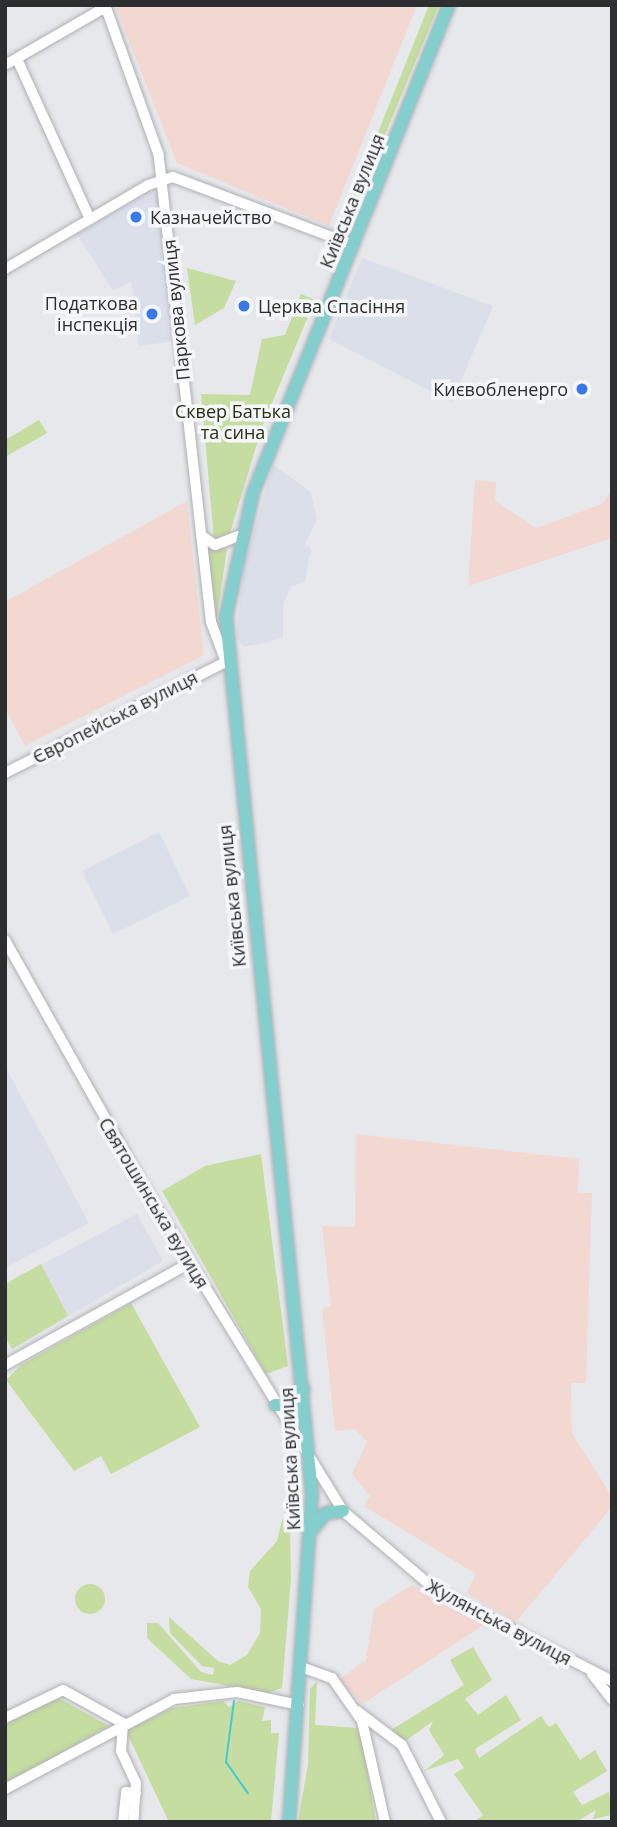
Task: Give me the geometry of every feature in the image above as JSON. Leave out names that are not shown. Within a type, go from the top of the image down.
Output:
[{"type":"main road","name":"Київська вулиця","points":[[289,1822],[304,1668],[312,1531],[310,1462],[226,662],[238,536],[449,5]]},
{"type":"main road","points":[[275,1405],[290,1405],[304,1389]]},
{"type":"main road","points":[[312,1531],[326,1513],[343,1511]]},
{"type":"street","points":[[5,65],[106,6]]},
{"type":"street","name":"Паркова вулиця","points":[[106,6],[158,153],[211,622],[226,662]]},
{"type":"street","points":[[16,59],[90,219]]},
{"type":"street","points":[[5,269],[161,179],[183,179],[353,245]]},
{"type":"street","points":[[201,535],[215,545],[238,536]]},
{"type":"street","name":"Європейська вулиця","points":[[5,773],[226,662]]},
{"type":"street","name":"Святошинська вулиця","points":[[5,940],[190,1263],[310,1462]]},
{"type":"street","points":[[5,1365],[190,1263]]},
{"type":"street","name":"Жулянська вулиця","points":[[310,1462],[343,1511],[438,1591],[612,1681]]},
{"type":"street","points":[[304,1668],[332,1678],[354,1709],[402,1745],[442,1822]]},
{"type":"street","points":[[586,1669],[612,1700]]},
{"type":"street","points":[[5,1718],[63,1689],[123,1723]]},
{"type":"street","points":[[5,1789],[123,1723],[189,1696],[237,1692],[299,1704]]},
{"type":"street","points":[[354,1709],[382,1819]]},
{"type":"street","points":[[123,1723],[121,1751],[136,1793],[133,1822]]},
{"type":"street","points":[[123,1822],[125,1792],[136,1793]]},
{"type":"shaded area","points":[[115,5],[417,5],[329,226],[177,163]]},
{"type":"shaded area","points":[[150,192],[159,195],[175,341],[139,346],[131,281],[113,291],[77,234]]},
{"type":"shaded area","points":[[362,258],[493,306],[452,402],[329,339]]},
{"type":"shaded area","points":[[273,465],[311,492],[317,520],[305,545],[311,548],[305,581],[292,586],[283,604],[283,638],[244,647],[236,636],[244,567]]},
{"type":"shaded area","points":[[475,480],[496,482],[495,501],[536,528],[602,504],[612,490],[612,538],[468,586]]},
{"type":"shaded area","points":[[187,501],[204,655],[25,746],[5,709],[5,602]]},
{"type":"shaded area","points":[[159,832],[190,896],[113,934],[82,871]]},
{"type":"shaded area","points":[[5,1066],[89,1223],[5,1268]]},
{"type":"shaded area","points":[[356,1134],[579,1159],[578,1193],[592,1193],[586,1383],[571,1383],[572,1433],[612,1497],[612,1507],[516,1622],[466,1593],[476,1574],[364,1506],[370,1496],[352,1474],[367,1442],[355,1429],[335,1431],[322,1309],[331,1306],[322,1226],[355,1227]]},
{"type":"shaded area","points":[[137,1214],[163,1261],[12,1349],[5,1337],[5,1284]]},
{"type":"shaded area","points":[[412,1585],[484,1625],[362,1704],[340,1679],[366,1660],[374,1609]]},
{"type":"green space","points":[[429,5],[439,5],[348,223],[343,220]]},
{"type":"green space","points":[[187,268],[236,281],[224,308],[195,325]]},
{"type":"green space","name":"Сквер Батька та сина","points":[[301,294],[313,299],[312,307],[262,427],[230,533],[225,541],[214,540],[201,394],[250,395],[262,339],[285,335]]},
{"type":"green space","points":[[39,420],[47,433],[5,457],[5,440]]},
{"type":"green space","points":[[207,544],[227,549],[216,623]]},
{"type":"green space","points":[[261,1154],[288,1366],[266,1374],[162,1191],[205,1166]]},
{"type":"green space","points":[[41,1264],[68,1316],[12,1349],[5,1337],[5,1284]]},
{"type":"green space","points":[[131,1303],[200,1427],[111,1474],[101,1456],[74,1471],[6,1380],[21,1365]]},
{"type":"green space","points":[[292,1480],[283,1526],[290,1528],[291,1579],[282,1688],[268,1693],[191,1679],[147,1638],[147,1623],[158,1623],[201,1672],[213,1675],[214,1668],[202,1666],[170,1633],[169,1617],[218,1661],[230,1665],[247,1655],[260,1633],[261,1609],[248,1587],[250,1571],[277,1541]]},
{"type":"green space","points":[[90,1584],[96,1585],[104,1593],[104,1605],[96,1613],[90,1614],[84,1613],[76,1605],[75,1599],[76,1593],[84,1585]]},
{"type":"green space","points":[[473,1647],[492,1680],[465,1699],[478,1715],[506,1695],[521,1720],[475,1749],[479,1758],[541,1716],[549,1727],[556,1723],[580,1760],[595,1750],[607,1771],[573,1792],[582,1805],[609,1792],[612,1815],[593,1819],[596,1810],[576,1822],[474,1822],[483,1815],[454,1774],[464,1768],[458,1759],[424,1771],[444,1755],[429,1730],[433,1721],[404,1742],[391,1730],[464,1685],[450,1660]]},
{"type":"green space","points":[[317,1681],[315,1725],[360,1728],[376,1822],[298,1822],[308,1764],[310,1689]]},
{"type":"green space","points":[[55,1696],[109,1726],[5,1785],[5,1721]]},
{"type":"green space","points":[[223,1701],[229,1707],[238,1701],[265,1707],[262,1721],[271,1720],[271,1733],[279,1733],[271,1822],[169,1822],[126,1731],[172,1708]]},
{"type":"waterway","points":[[234,1701],[226,1762],[248,1793]]},
{"type":"place","name":"Казначейство","points":[[136,217]]},
{"type":"place","name":"Церква Спасіння","points":[[244,306]]},
{"type":"place","name":"Податкова інспекція","points":[[152,314]]},
{"type":"place","name":"Києвобленерго","points":[[582,389]]}]
